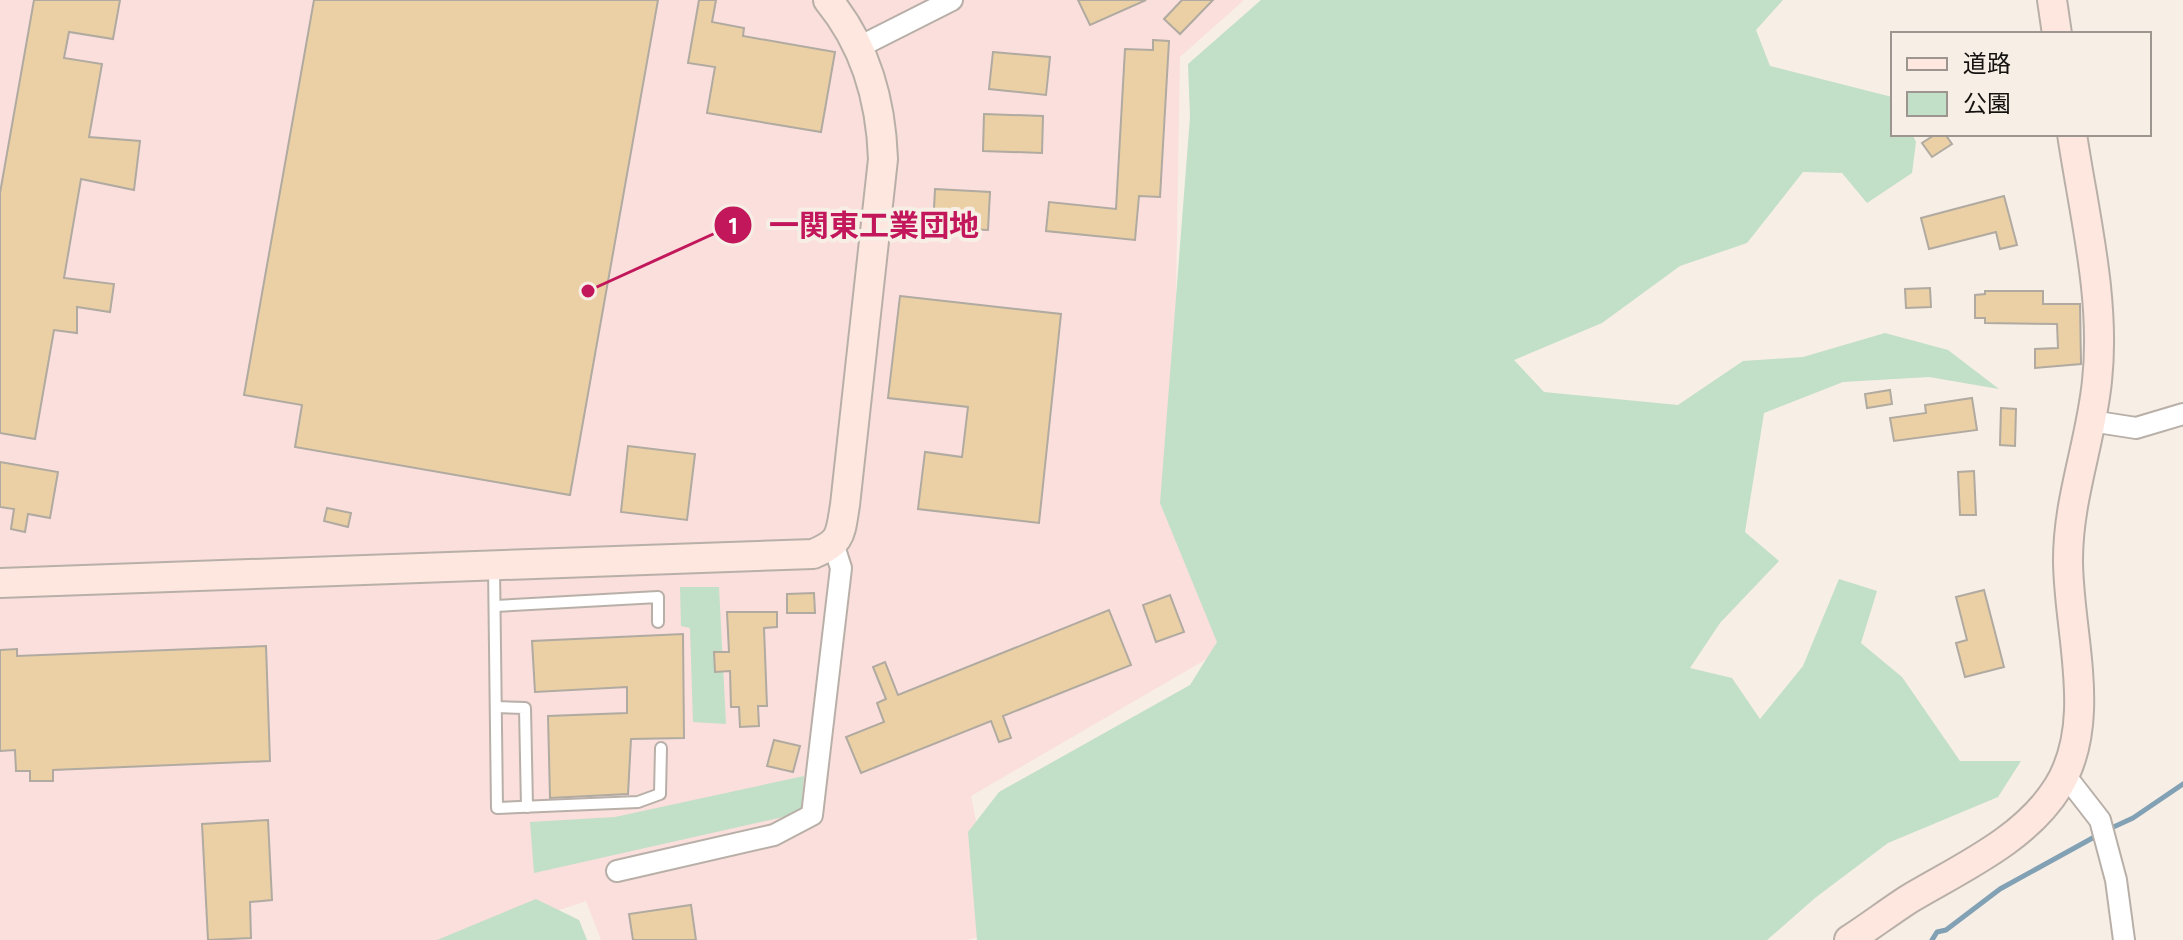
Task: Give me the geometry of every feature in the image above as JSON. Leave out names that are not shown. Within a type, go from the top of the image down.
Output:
[{"type":"street","points":[[0,583],[813,554],[834,546],[841,532],[845,505],[883,178],[877,99],[859,47],[828,0]]},
{"type":"street","points":[[859,47],[952,0]]},
{"type":"street","points":[[2052,0],[2057,32]]},
{"type":"street","points":[[1849,940],[2011,836],[2046,803],[2065,775],[2078,711],[2068,587],[2069,524],[2091,421],[2099,338],[2072,136]]},
{"type":"street","points":[[2091,421],[2136,428],[2183,414]]},
{"type":"street","points":[[617,871],[774,835],[812,815],[841,568],[834,546]]},
{"type":"street","points":[[2065,775],[2100,820],[2116,880],[2124,940]]},
{"type":"lane","points":[[494,565],[497,808],[638,802],[660,794],[661,748]]},
{"type":"lane","points":[[495,606],[658,597],[658,622]]},
{"type":"lane","points":[[496,707],[525,708],[527,807]]},
{"type":"shaded area","points":[[0,0],[1244,0],[1180,57],[1172,525],[1229,646],[971,796],[998,931],[968,940],[601,940],[586,901],[471,940],[0,940]]},
{"type":"green space","points":[[1261,0],[1783,0],[1756,30],[1770,66],[1891,97],[1891,136],[1913,136],[1916,142],[1912,173],[1867,203],[1842,173],[1803,172],[1747,243],[1680,266],[1602,323],[1514,360],[1544,392],[1678,405],[1743,361],[1803,357],[1885,333],[1948,350],[1999,389],[1929,377],[1843,382],[1764,413],[1745,532],[1779,561],[1720,623],[1690,668],[1732,678],[1760,719],[1803,666],[1839,579],[1877,591],[1861,643],[1902,677],[1960,761],[2021,761],[1998,797],[1888,843],[1815,898],[1767,940],[977,940],[968,832],[999,792],[1190,685],[1217,642],[1160,503],[1190,117],[1188,64]]},
{"type":"green space","points":[[680,587],[719,587],[726,724],[693,722],[690,628],[681,626]]},
{"type":"green space","points":[[804,776],[801,813],[534,873],[530,822],[615,817]]},
{"type":"green space","points":[[536,899],[579,920],[587,940],[437,940]]},
{"type":"building","points":[[34,0],[120,0],[113,39],[69,32],[64,58],[102,64],[89,137],[140,141],[134,190],[81,179],[64,278],[114,284],[110,312],[77,307],[77,333],[54,330],[35,439],[0,433],[0,193]]},
{"type":"building","points":[[314,0],[658,0],[570,495],[295,447],[302,405],[244,395]]},
{"type":"building","points":[[699,0],[716,0],[712,22],[744,28],[743,36],[835,52],[821,132],[707,113],[715,67],[688,63]]},
{"type":"building","points":[[1078,0],[1146,0],[1090,25]]},
{"type":"building","points":[[1182,0],[1213,0],[1180,34],[1164,19]]},
{"type":"building","points":[[1153,40],[1169,41],[1160,197],[1139,196],[1135,240],[1046,231],[1049,202],[1116,209],[1125,49],[1153,50]]},
{"type":"building","points":[[993,52],[1050,57],[1046,95],[989,89]]},
{"type":"building","points":[[984,114],[1043,116],[1042,153],[983,151]]},
{"type":"building","points":[[1933,136],[1946,136],[1952,144],[1932,157],[1922,143]]},
{"type":"building","points":[[935,189],[990,192],[988,230],[933,228]]},
{"type":"building","points":[[2004,196],[2017,245],[2000,249],[1996,232],[1929,249],[1921,218]]},
{"type":"building","points":[[1930,288],[1931,307],[1906,308],[1905,289]]},
{"type":"building","points":[[1985,291],[2043,291],[2043,304],[2080,304],[2081,364],[2035,368],[2035,349],[2058,348],[2057,324],[1985,323],[1985,318],[1975,318],[1975,295],[1985,294]]},
{"type":"building","points":[[900,296],[1061,314],[1039,523],[918,509],[925,452],[962,457],[968,407],[888,398]]},
{"type":"building","points":[[1890,390],[1892,404],[1867,408],[1865,394]]},
{"type":"building","points":[[1972,398],[1977,430],[1894,441],[1890,418],[1926,413],[1925,405]]},
{"type":"building","points":[[2001,408],[2016,409],[2015,446],[2000,445]]},
{"type":"building","points":[[628,446],[695,454],[687,520],[621,512]]},
{"type":"building","points":[[0,462],[58,472],[50,518],[28,514],[25,532],[11,529],[14,509],[0,507]]},
{"type":"building","points":[[1974,471],[1976,515],[1960,515],[1958,472]]},
{"type":"building","points":[[327,508],[351,513],[348,527],[324,521]]},
{"type":"building","points":[[1984,590],[2004,667],[1965,677],[1956,643],[1967,640],[1956,597]]},
{"type":"building","points":[[814,593],[815,613],[787,613],[787,594]]},
{"type":"building","points":[[1170,595],[1184,632],[1156,642],[1143,605]]},
{"type":"building","points":[[1109,610],[1131,665],[1003,716],[1011,738],[999,742],[991,721],[861,773],[846,737],[884,722],[877,703],[886,699],[873,667],[885,662],[898,695]]},
{"type":"building","points":[[727,612],[777,612],[777,627],[764,628],[767,706],[758,706],[759,726],[740,727],[739,707],[731,707],[730,671],[715,672],[714,652],[729,652]]},
{"type":"building","points":[[683,634],[684,738],[631,739],[628,794],[550,798],[548,716],[627,713],[627,687],[535,692],[532,641]]},
{"type":"building","points":[[266,646],[270,761],[53,770],[53,781],[30,781],[30,771],[16,771],[15,750],[0,751],[0,650],[17,649],[17,656]]},
{"type":"building","points":[[774,740],[800,746],[793,772],[767,766]]},
{"type":"building","points":[[268,820],[272,900],[250,902],[251,938],[208,940],[202,824]]},
{"type":"building","points":[[691,905],[696,940],[633,940],[629,914]]},
{"type":"waterway","points":[[2107,830],[2133,818],[2183,784]]},
{"type":"waterway","points":[[1932,940],[1937,932],[1946,930],[2000,889],[2098,835]]},
{"type":"place","name":"一関東工業団地","points":[[588,291]]}]
